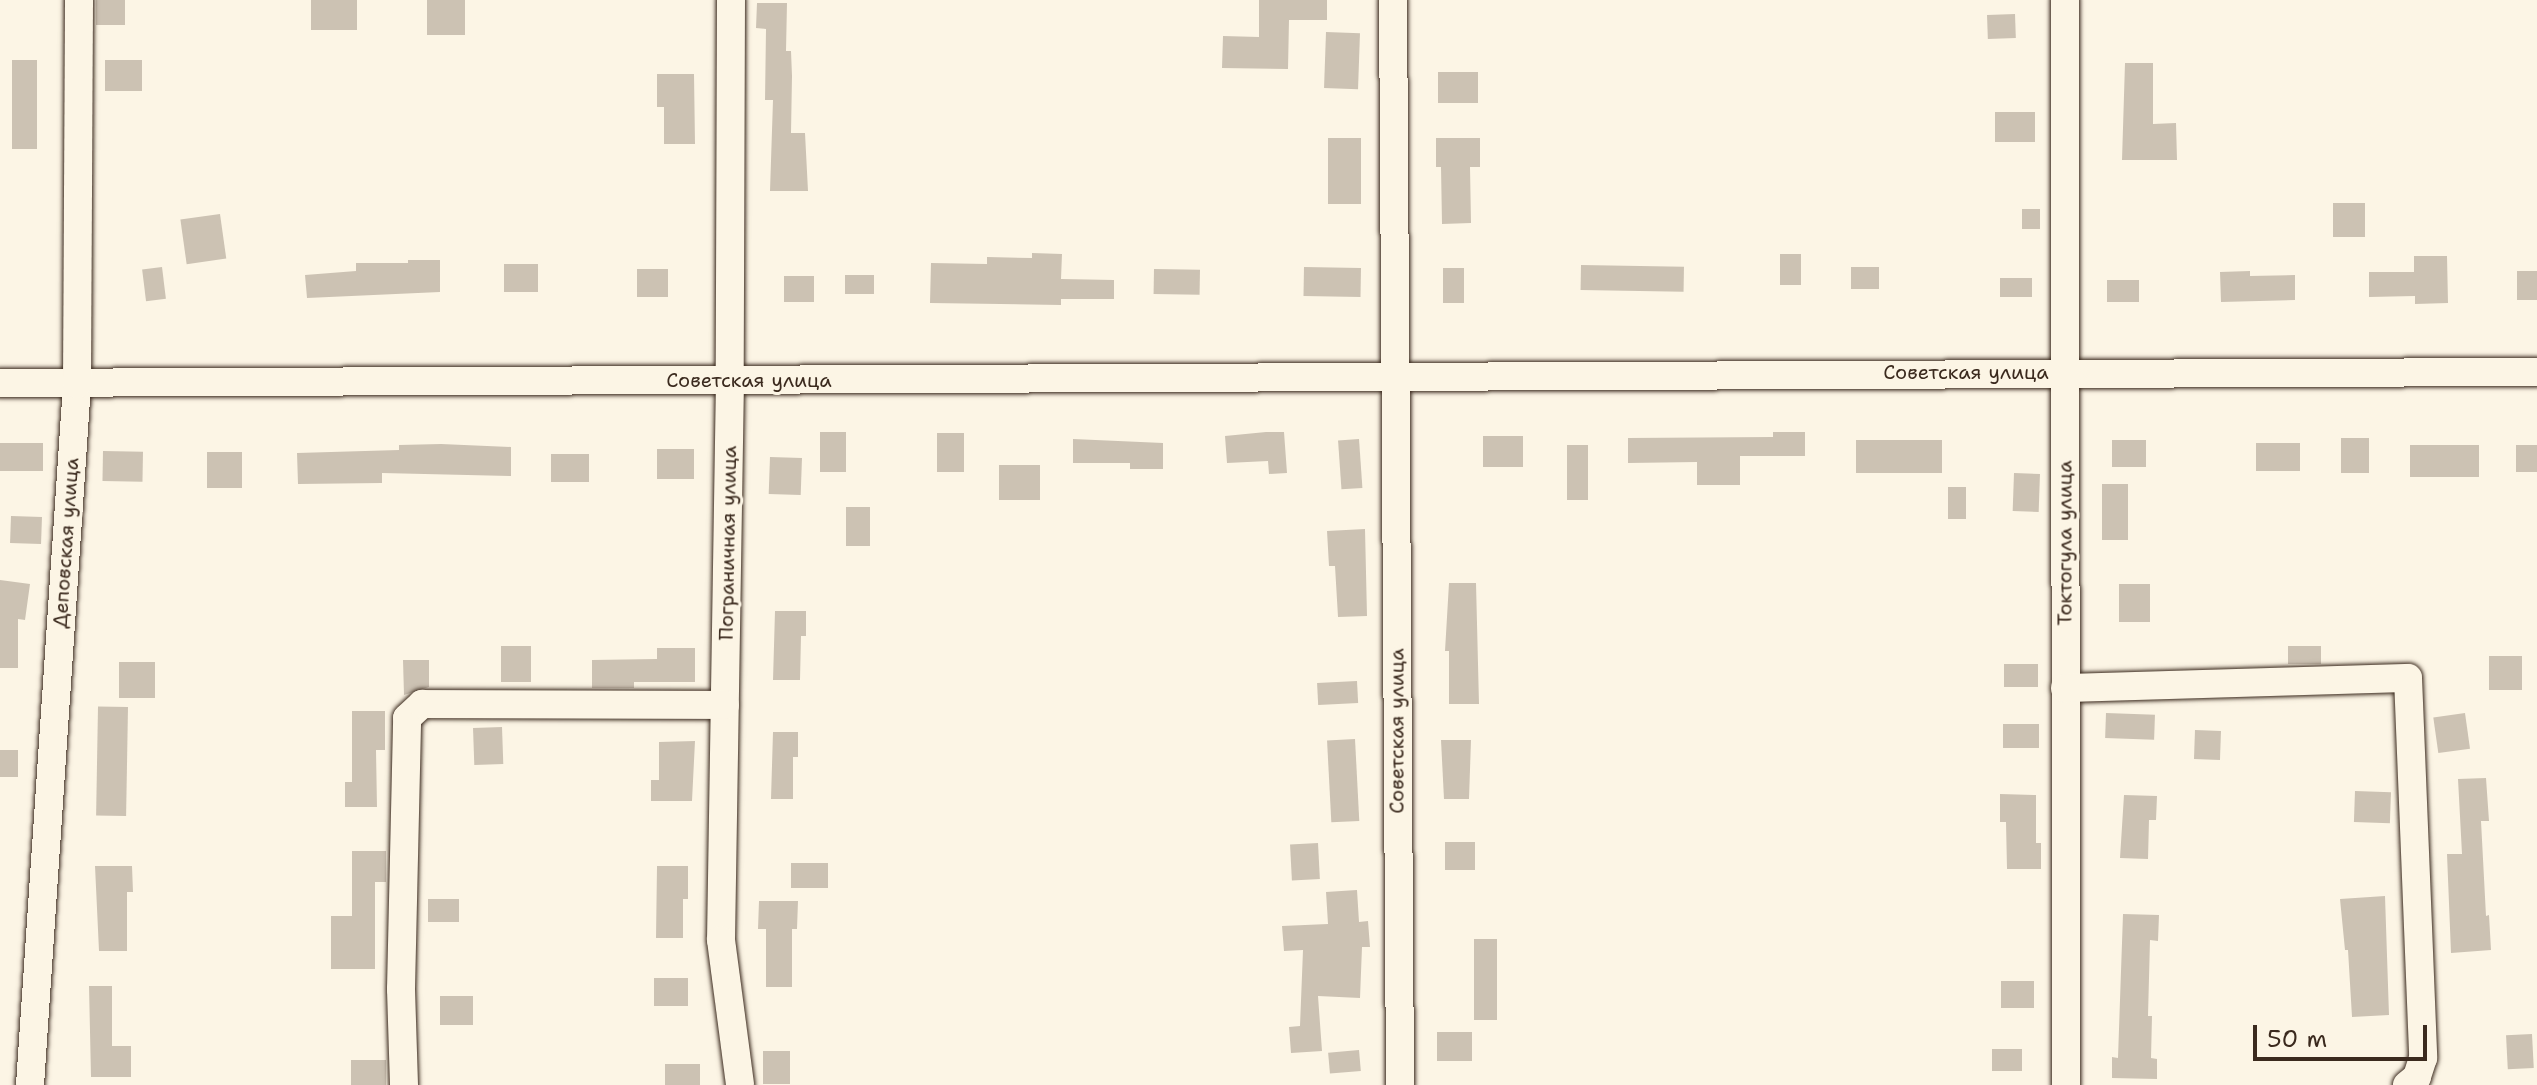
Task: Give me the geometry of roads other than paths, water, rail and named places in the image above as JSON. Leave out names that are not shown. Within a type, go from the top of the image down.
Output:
[{"type":"street","name":"Деповская улица","points":[[30,1085],[90,384],[79,0]]},
{"type":"street","name":"Пограничная улица","points":[[731,0],[730,380],[721,940],[740,1085]]},
{"type":"street","name":"Советская улица","points":[[1393,0],[1400,1085]]},
{"type":"street","name":"Токтогула улица","points":[[2065,0],[2066,1085]]},
{"type":"street","name":"Советская улица","points":[[0,383],[2066,371],[2537,372]]},
{"type":"street","points":[[2065,688],[2408,678],[2423,1058],[2417,1077],[2407,1085]]},
{"type":"street","points":[[404,1085],[401,989],[407,718],[422,704],[725,705]]}]
